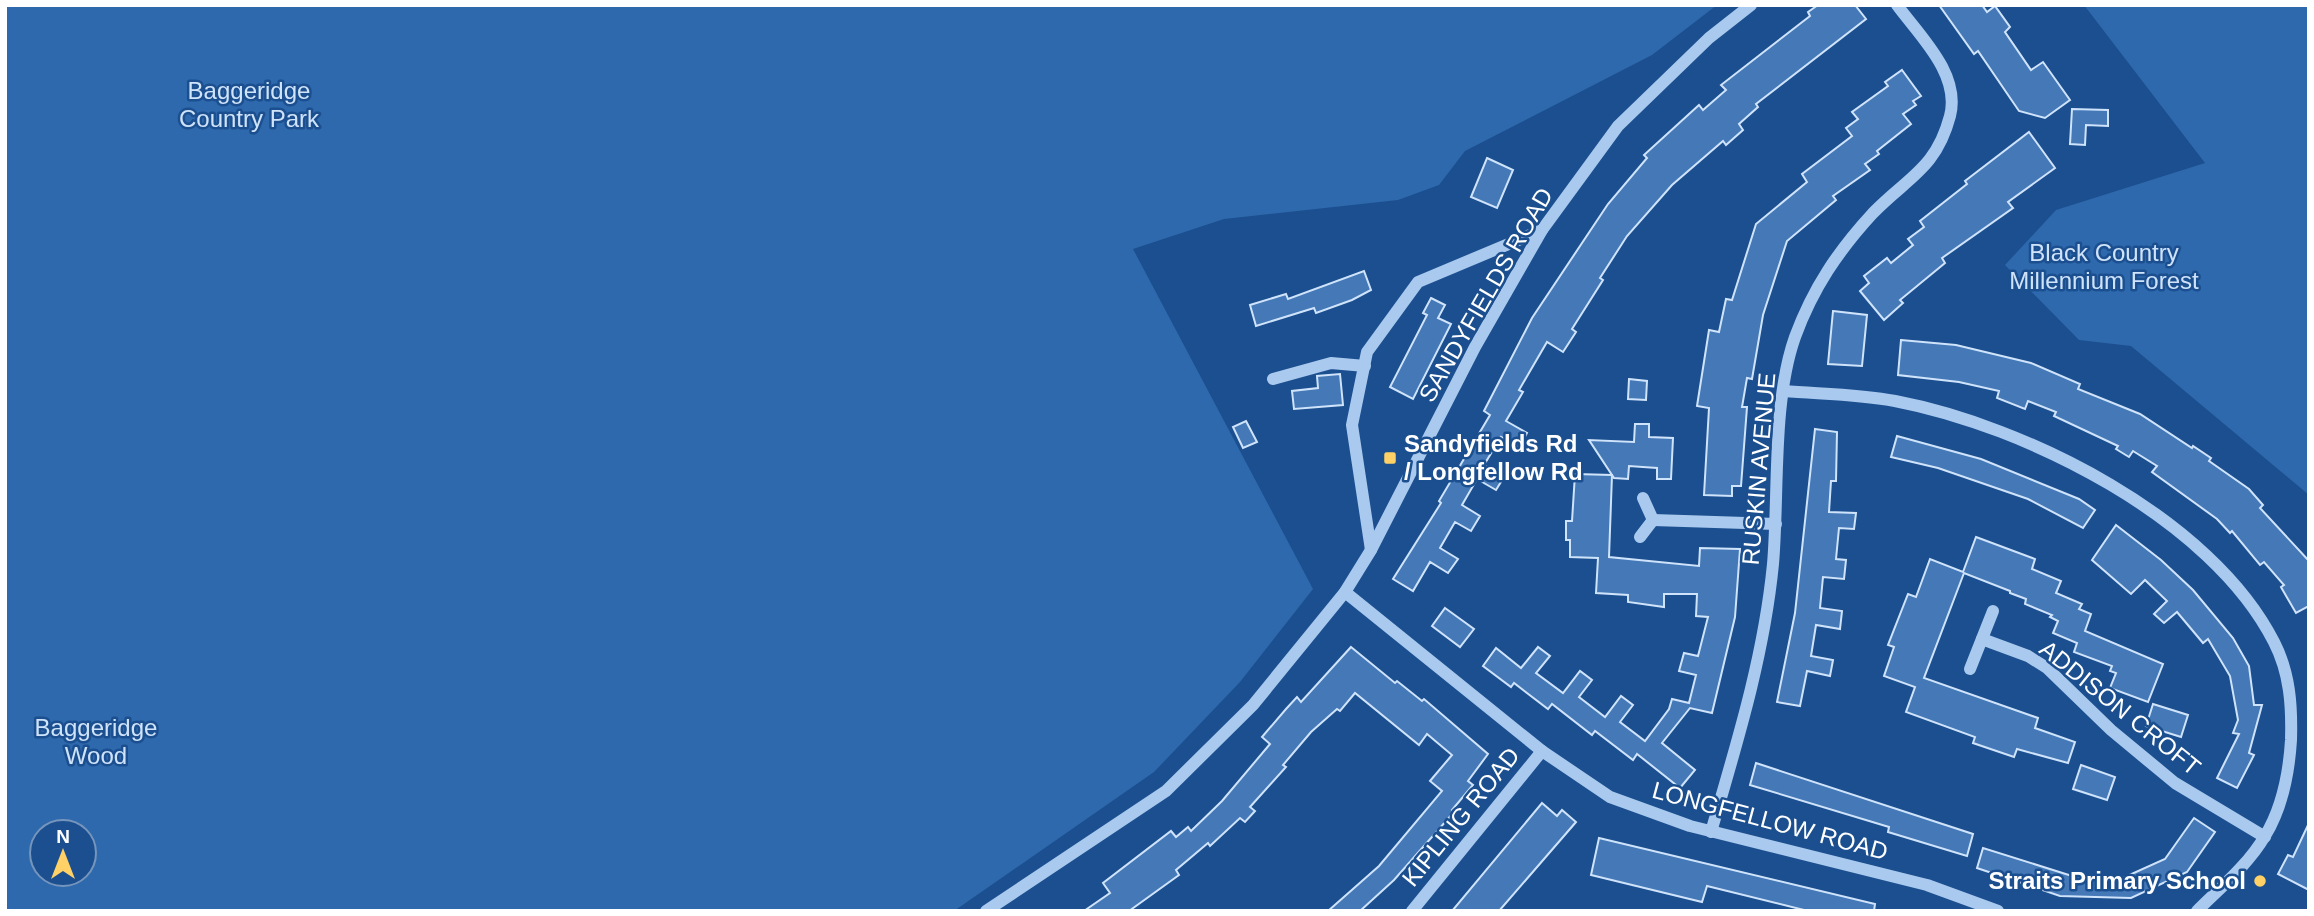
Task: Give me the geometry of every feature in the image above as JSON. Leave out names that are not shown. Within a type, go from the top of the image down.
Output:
[{"type":"street","name":"SANDYFIELDS ROAD","points":[[986,911],[1166,791],[1253,705],[1345,592],[1371,550],[1475,347],[1542,230],[1618,126],[1709,38],[1751,5]]},
{"type":"street","name":"RUSKIN AVENUE","points":[[1711,831],[1764,640],[1776,524],[1784,391],[1791,349],[1808,301],[1830,262],[1875,212],[1931,161],[1938,150],[1951,113],[1948,82],[1943,67],[1896,5]]},
{"type":"street","points":[[1371,550],[1352,425],[1367,352],[1418,282],[1542,230]]},
{"type":"street","points":[[1273,379],[1331,363],[1365,366]]},
{"type":"street","points":[[1784,391],[1894,401],[1964,421],[2041,448],[2102,479],[2150,511],[2207,557],[2254,608],[2275,643],[2292,705],[2287,778],[2265,836],[2243,864],[2197,911]]},
{"type":"street","points":[[1643,498],[1653,520]]},
{"type":"street","points":[[1653,520],[1776,524]]},
{"type":"street","points":[[1640,537],[1653,520]]},
{"type":"street","name":"LONGFELLOW ROAD","points":[[1345,592],[1542,751],[1610,796],[1711,831],[1927,885],[1998,911]]},
{"type":"street","points":[[1970,669],[1993,611]]},
{"type":"street","name":"ADDISON CROFT","points":[[1982,639],[2028,656],[2047,668],[2111,730],[2175,783],[2265,836]]},
{"type":"street","name":"KIPLING ROAD","points":[[1412,911],[1542,751]]},
{"type":"green space","points":[[5,5],[1717,5],[1652,55],[1465,151],[1439,185],[1398,200],[1224,219],[1133,249],[1313,589],[1240,682],[1154,772],[954,911],[5,911]]},
{"type":"green space","name":"Black Country Millennium Forest","points":[[2084,5],[2309,5],[2309,495],[2131,346],[2079,340],[2005,265],[2056,210],[2205,163]]},
{"type":"building","points":[[1818,5],[1855,5],[1866,19],[1756,104],[1758,107],[1739,124],[1743,130],[1726,145],[1723,141],[1672,185],[1627,236],[1600,278],[1603,280],[1572,329],[1576,332],[1563,352],[1547,342],[1519,390],[1523,392],[1506,421],[1527,433],[1519,448],[1501,437],[1484,465],[1504,477],[1496,490],[1477,479],[1462,505],[1480,516],[1471,531],[1455,522],[1440,548],[1458,559],[1448,573],[1430,562],[1413,591],[1393,579],[1441,503],[1439,501],[1490,415],[1484,411],[1532,318],[1608,204],[1647,158],[1644,155],[1699,105],[1703,110],[1726,90],[1721,85],[1810,16],[1808,12]]},
{"type":"building","points":[[1939,5],[1982,5],[1987,12],[1995,6],[2010,27],[2005,32],[2031,70],[2043,62],[2070,100],[2045,118],[2019,111],[1978,51],[1974,54]]},
{"type":"building","points":[[1902,70],[1921,96],[1913,101],[1916,105],[1903,114],[1911,124],[1865,164],[1870,170],[1833,196],[1836,200],[1787,241],[1763,315],[1752,379],[1747,378],[1742,407],[1747,407],[1741,486],[1732,486],[1732,496],[1704,495],[1709,408],[1697,406],[1709,330],[1719,332],[1726,299],[1732,300],[1756,224],[1807,182],[1802,174],[1852,136],[1846,128],[1858,119],[1852,112],[1888,86],[1885,82]]},
{"type":"building","points":[[2072,109],[2108,110],[2108,126],[2086,125],[2085,145],[2070,144]]},
{"type":"building","points":[[2029,132],[2055,168],[2008,202],[2013,208],[1942,258],[1945,263],[1900,300],[1903,303],[1884,320],[1860,291],[1869,283],[1864,276],[1887,258],[1891,263],[1913,245],[1908,239],[1924,227],[1920,221],[1967,184],[1965,181]]},
{"type":"building","points":[[1487,158],[1513,170],[1497,208],[1471,197]]},
{"type":"building","points":[[1364,271],[1371,290],[1352,300],[1316,313],[1314,308],[1256,326],[1250,305],[1286,294],[1288,299]]},
{"type":"building","points":[[1431,298],[1445,305],[1438,318],[1451,324],[1413,399],[1390,387],[1427,315],[1423,313]]},
{"type":"building","points":[[1833,311],[1867,315],[1862,366],[1828,364]]},
{"type":"building","points":[[1901,340],[1956,345],[2031,363],[2080,384],[2078,389],[2140,414],[2192,448],[2193,446],[2211,458],[2209,461],[2249,489],[2263,505],[2260,508],[2309,561],[2309,606],[2296,613],[2281,587],[2284,585],[2264,562],[2260,565],[2232,531],[2230,533],[2217,519],[2152,472],[2157,466],[2133,451],[2129,457],[2116,449],[2118,446],[2054,416],[2056,412],[2028,401],[2025,409],[1997,398],[1999,391],[1959,382],[1898,375]]},
{"type":"building","points":[[1340,374],[1343,405],[1294,409],[1292,391],[1318,388],[1317,376]]},
{"type":"building","points":[[1629,379],[1647,381],[1646,400],[1628,399]]},
{"type":"building","points":[[1246,421],[1257,442],[1243,448],[1233,427]]},
{"type":"building","points":[[1635,424],[1649,424],[1649,437],[1673,438],[1671,479],[1657,479],[1657,468],[1629,466],[1628,479],[1614,478],[1589,440],[1634,442]]},
{"type":"building","points":[[1815,429],[1837,432],[1836,481],[1831,481],[1829,512],[1856,513],[1854,529],[1839,528],[1836,559],[1846,560],[1844,579],[1823,577],[1820,608],[1842,611],[1840,629],[1816,625],[1811,656],[1833,660],[1830,676],[1807,671],[1800,706],[1777,702],[1795,613]]},
{"type":"building","points":[[1897,436],[1981,459],[2079,499],[2095,510],[2083,528],[2028,499],[1938,468],[1891,457]]},
{"type":"building","points":[[1575,474],[1612,475],[1609,557],[1699,566],[1700,548],[1740,549],[1735,617],[1712,713],[1690,708],[1662,743],[1695,770],[1680,788],[1637,754],[1633,760],[1595,731],[1592,735],[1552,704],[1548,709],[1514,683],[1511,687],[1483,666],[1496,648],[1521,668],[1538,647],[1550,656],[1536,673],[1563,693],[1580,671],[1592,680],[1579,697],[1605,717],[1621,696],[1633,705],[1620,722],[1645,741],[1669,709],[1672,699],[1689,703],[1696,675],[1679,671],[1684,653],[1698,656],[1708,617],[1696,616],[1697,594],[1664,594],[1664,607],[1628,602],[1628,595],[1596,593],[1598,558],[1570,557],[1570,540],[1566,540],[1566,521],[1572,521]]},
{"type":"building","points":[[2116,525],[2161,560],[2193,590],[2233,638],[2249,666],[2254,705],[2262,705],[2249,753],[2254,755],[2237,788],[2217,778],[2239,734],[2233,733],[2238,720],[2230,676],[2208,639],[2203,643],[2177,612],[2164,623],[2154,614],[2167,601],[2145,580],[2131,594],[2092,560]]},
{"type":"building","points":[[1976,537],[2035,559],[2032,569],[2061,581],[2056,593],[2082,604],[2079,609],[2091,614],[2085,631],[2163,664],[2148,702],[2110,688],[2116,673],[2110,671],[2112,666],[2074,652],[2077,643],[2053,633],[2058,621],[2050,617],[2052,615],[2025,604],[2026,599],[2010,591],[1964,573],[1924,678],[2038,718],[2035,728],[2075,742],[2068,763],[2017,749],[2014,757],[1973,743],[1975,737],[1906,712],[1915,687],[1884,676],[1894,647],[1888,645],[1908,594],[1916,597],[1930,559],[1963,572]]},
{"type":"building","points":[[1445,608],[1474,629],[1460,647],[1432,626]]},
{"type":"building","points":[[1351,647],[1395,683],[1397,681],[1422,701],[1424,699],[1488,754],[1468,781],[1473,785],[1452,810],[1454,812],[1394,880],[1360,911],[1328,911],[1379,866],[1442,791],[1430,781],[1452,755],[1427,734],[1419,745],[1355,693],[1340,711],[1337,709],[1311,732],[1283,765],[1286,767],[1250,807],[1255,811],[1245,822],[1240,818],[1210,846],[1208,843],[1176,870],[1179,875],[1129,911],[1084,911],[1110,893],[1103,883],[1171,831],[1176,837],[1188,827],[1191,831],[1222,801],[1270,744],[1262,737],[1297,697],[1301,702]]},
{"type":"building","points":[[2153,704],[2188,715],[2181,737],[2146,726]]},
{"type":"building","points":[[1756,763],[1973,834],[1967,856],[1888,832],[1889,827],[1750,785]]},
{"type":"building","points":[[2081,765],[2115,777],[2107,800],[2073,789]]},
{"type":"building","points":[[1542,803],[1557,816],[1562,810],[1576,822],[1499,911],[1452,911]]},
{"type":"building","points":[[2194,818],[2215,832],[2187,872],[2131,898],[2060,896],[1977,868],[1983,848],[2072,876],[2125,877],[2165,859]]},
{"type":"building","points":[[2309,823],[2309,890],[2278,874],[2288,855],[2293,857]]},
{"type":"building","points":[[1599,838],[1875,904],[1874,911],[1808,911],[1707,886],[1702,902],[1591,875]]},
{"type":"place","name":"Sandyfields Rd / Longfellow Rd","points":[[1390,458]]},
{"type":"place","name":"Straits Primary School","points":[[2260,881]]},
{"type":"park label","name":"Baggeridge Country Park","points":[[249,105]]},
{"type":"park label","name":"Baggeridge Wood","points":[[96,742]]}]
